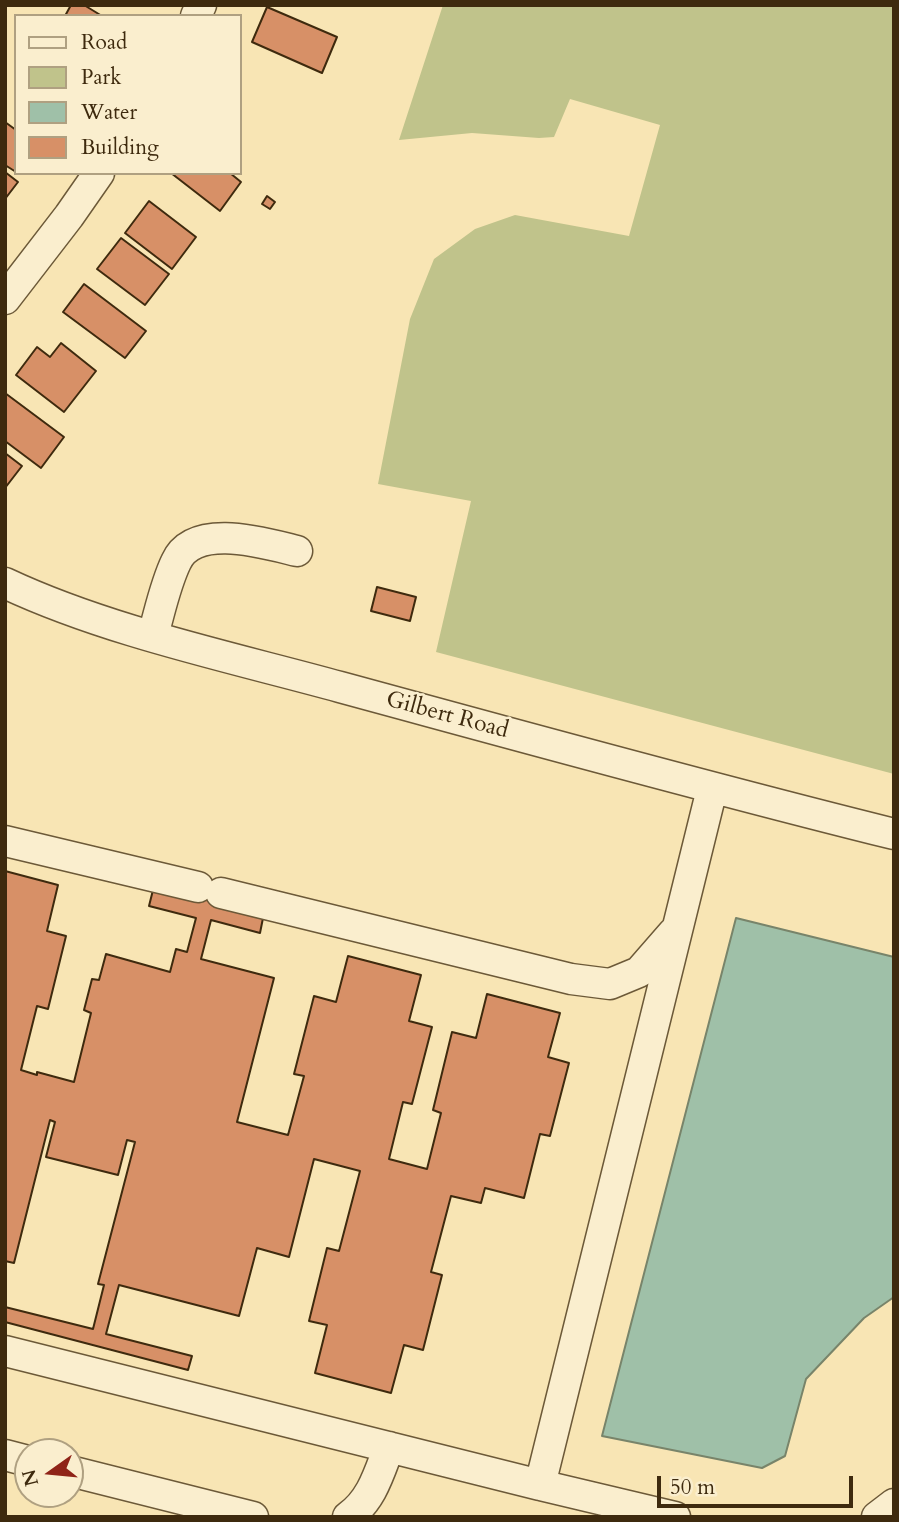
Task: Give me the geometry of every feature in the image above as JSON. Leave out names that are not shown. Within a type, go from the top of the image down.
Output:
[{"type":"street","points":[[5,299],[98,175]]},
{"type":"street","points":[[153,635],[176,559],[191,543],[208,537],[265,543],[297,551]]},
{"type":"street","name":"Gilbert Road","points":[[5,583],[43,601],[153,635],[712,789],[894,834]]},
{"type":"street","points":[[540,1485],[712,789]]},
{"type":"street","points":[[5,841],[571,979],[610,984],[639,972],[678,928]]},
{"type":"street","points":[[5,1351],[675,1517]]},
{"type":"street","points":[[348,1517],[372,1491],[389,1447]]},
{"type":"street","points":[[84,1475],[253,1517]]},
{"type":"street","points":[[877,1517],[894,1504]]},
{"type":"green space","points":[[443,5],[894,5],[894,774],[436,652],[471,501],[378,484],[410,319],[434,259],[475,229],[515,215],[629,236],[660,125],[570,99],[554,137],[472,133],[399,140]]},
{"type":"water","points":[[736,918],[894,957],[894,1297],[864,1318],[806,1379],[785,1456],[762,1468],[602,1436]]},
{"type":"building","points":[[71,5],[84,5],[99,14],[66,14]]},
{"type":"building","points":[[267,7],[337,37],[322,73],[252,42]]},
{"type":"building","points":[[5,122],[14,129],[14,171],[5,165]]},
{"type":"building","points":[[5,172],[18,182],[5,199]]},
{"type":"building","points":[[174,175],[232,175],[241,182],[220,211]]},
{"type":"building","points":[[267,196],[275,202],[270,209],[262,204]]},
{"type":"building","points":[[149,201],[196,237],[172,269],[125,233]]},
{"type":"building","points":[[121,238],[169,274],[145,305],[97,269]]},
{"type":"building","points":[[84,284],[146,331],[125,358],[63,312]]},
{"type":"building","points":[[61,343],[96,371],[64,412],[16,375],[37,347],[50,357]]},
{"type":"building","points":[[5,393],[64,437],[41,468],[5,441]]},
{"type":"building","points":[[5,453],[22,466],[5,488]]},
{"type":"building","points":[[377,587],[416,597],[410,621],[371,611]]},
{"type":"building","points":[[5,871],[58,885],[47,931],[66,936],[48,1009],[37,1006],[21,1070],[37,1075],[37,1072],[74,1082],[91,1013],[84,1010],[92,979],[99,980],[106,954],[170,972],[176,949],[187,952],[196,918],[149,906],[153,890],[200,881],[263,918],[260,933],[211,920],[201,959],[274,978],[237,1122],[288,1135],[304,1076],[294,1074],[314,996],[336,1002],[348,956],[421,975],[409,1021],[432,1027],[412,1104],[403,1102],[389,1159],[427,1169],[441,1113],[433,1110],[452,1032],[476,1038],[487,994],[560,1013],[548,1057],[569,1063],[550,1136],[540,1134],[524,1198],[485,1188],[481,1203],[451,1196],[431,1272],[442,1275],[423,1350],[404,1345],[391,1393],[315,1373],[327,1325],[309,1321],[327,1248],[339,1251],[360,1171],[314,1159],[289,1257],[257,1248],[239,1316],[119,1285],[106,1334],[192,1356],[188,1370],[5,1322],[5,1307],[93,1329],[104,1285],[98,1284],[135,1142],[127,1140],[118,1175],[46,1157],[55,1122],[50,1120],[14,1263],[5,1261]]}]
